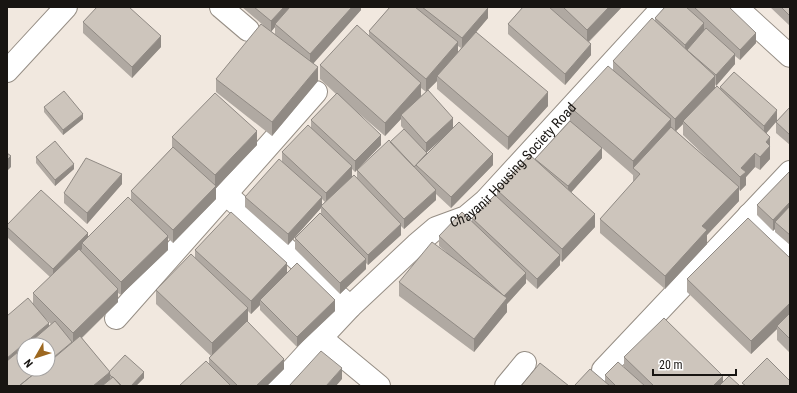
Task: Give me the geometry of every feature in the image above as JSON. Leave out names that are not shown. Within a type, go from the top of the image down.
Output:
[{"type":"street","points":[[7,71],[66,7]]},
{"type":"street","points":[[221,7],[248,30]]},
{"type":"street","name":"Chayanir Housing Society Road","points":[[277,386],[350,307],[416,245],[436,228],[466,217],[485,201],[663,7]]},
{"type":"street","points":[[737,7],[790,56]]},
{"type":"street","points":[[116,318],[316,92]]},
{"type":"street","points":[[602,370],[790,172]]},
{"type":"street","points":[[226,194],[350,307]]},
{"type":"street","points":[[749,215],[790,253]]},
{"type":"street","points":[[321,338],[379,386]]},
{"type":"street","points":[[506,386],[525,363]]},
{"type":"building","points":[[97,7],[129,7],[161,36],[132,67],[83,22]]},
{"type":"building","points":[[254,7],[284,7],[271,21]]},
{"type":"building","points":[[290,7],[352,7],[310,54],[275,24]]},
{"type":"building","points":[[390,7],[415,7],[458,42],[426,79],[369,31]]},
{"type":"building","points":[[422,7],[487,7],[488,8],[462,38]]},
{"type":"building","points":[[523,7],[549,7],[591,44],[565,74],[508,24]]},
{"type":"building","points":[[563,7],[609,7],[587,30]]},
{"type":"building","points":[[665,7],[686,7],[704,23],[685,45],[655,18]]},
{"type":"building","points":[[694,7],[729,7],[756,33],[740,50]]},
{"type":"building","points":[[781,7],[790,7],[790,16]]},
{"type":"building","points":[[652,18],[715,76],[675,119],[613,61]]},
{"type":"building","points":[[261,24],[318,67],[272,122],[216,79]]},
{"type":"building","points":[[357,25],[421,83],[385,123],[320,65]]},
{"type":"building","points":[[706,28],[735,54],[716,75],[687,50]]},
{"type":"building","points":[[476,32],[548,92],[508,137],[437,76]]},
{"type":"building","points":[[608,66],[671,119],[633,161],[570,107]]},
{"type":"building","points":[[734,72],[777,110],[764,126],[720,87]]},
{"type":"building","points":[[717,86],[770,137],[766,142],[770,146],[760,157],[755,153],[741,168],[746,172],[740,177],[683,121]]},
{"type":"building","points":[[428,90],[453,118],[426,143],[401,115]]},
{"type":"building","points":[[64,91],[83,114],[63,130],[44,107]]},
{"type":"building","points":[[215,93],[257,131],[215,175],[172,137]]},
{"type":"building","points":[[337,93],[381,135],[355,161],[311,120]]},
{"type":"building","points":[[790,107],[790,135],[776,122]]},
{"type":"building","points":[[570,121],[602,148],[568,186],[535,159]]},
{"type":"building","points":[[459,122],[493,154],[451,197],[416,165]]},
{"type":"building","points":[[308,125],[352,166],[326,193],[282,152]]},
{"type":"building","points":[[671,127],[739,187],[702,226],[707,230],[665,276],[600,219],[640,174],[633,168]]},
{"type":"building","points":[[404,129],[427,153],[414,167],[390,142]]},
{"type":"building","points":[[389,140],[436,190],[404,219],[357,170]]},
{"type":"building","points":[[55,141],[74,164],[55,180],[36,157]]},
{"type":"building","points":[[173,147],[216,186],[173,230],[131,191]]},
{"type":"building","points":[[7,153],[11,156],[7,160]]},
{"type":"building","points":[[530,155],[595,214],[562,249],[497,190]]},
{"type":"building","points":[[86,158],[122,174],[87,213],[64,193]]},
{"type":"building","points":[[279,159],[322,197],[288,234],[245,197]]},
{"type":"building","points":[[790,171],[790,202],[773,220],[757,205]]},
{"type":"building","points":[[354,175],[401,224],[368,255],[321,206]]},
{"type":"building","points":[[41,190],[88,233],[53,269],[7,227],[7,225]]},
{"type":"building","points":[[495,195],[560,255],[537,279],[472,218]]},
{"type":"building","points":[[128,197],[168,236],[121,282],[82,243]]},
{"type":"building","points":[[790,206],[790,235],[775,222]]},
{"type":"building","points":[[231,212],[287,263],[251,301],[195,250]]},
{"type":"building","points":[[462,212],[526,273],[504,296],[439,236]]},
{"type":"building","points":[[320,213],[366,259],[340,283],[295,238]]},
{"type":"building","points":[[748,218],[790,258],[790,303],[751,341],[687,279]]},
{"type":"building","points":[[432,242],[507,298],[474,339],[399,282]]},
{"type":"building","points":[[79,249],[118,289],[73,333],[33,293]]},
{"type":"building","points":[[191,254],[248,308],[212,343],[156,290]]},
{"type":"building","points":[[297,263],[335,300],[297,337],[260,300]]},
{"type":"building","points":[[28,298],[49,323],[32,337],[16,337],[16,350],[7,358],[7,316]]},
{"type":"building","points":[[790,313],[790,339],[777,326]]},
{"type":"building","points":[[664,318],[723,376],[713,386],[654,386],[624,357]]},
{"type":"building","points":[[55,321],[72,342],[56,355],[56,337],[36,337]]},
{"type":"building","points":[[247,321],[284,359],[256,386],[238,386],[209,358]]},
{"type":"building","points":[[80,336],[110,372],[93,386],[19,386],[30,377],[56,377],[56,356]]},
{"type":"building","points":[[321,351],[342,368],[326,386],[289,386]]},
{"type":"building","points":[[16,354],[16,377],[30,377],[19,386],[7,386],[7,361]]},
{"type":"building","points":[[125,355],[144,372],[131,386],[122,386],[110,375],[109,372]]},
{"type":"building","points":[[767,358],[790,381],[790,386],[746,386],[742,383]]},
{"type":"building","points":[[206,361],[231,386],[179,386]]},
{"type":"building","points":[[618,362],[645,386],[616,386],[605,375]]},
{"type":"building","points":[[540,363],[569,386],[521,386]]},
{"type":"building","points":[[590,369],[610,386],[576,386],[575,385]]},
{"type":"building","points":[[729,376],[740,386],[719,386]]},
{"type":"building","points":[[113,377],[121,386],[102,386]]}]
